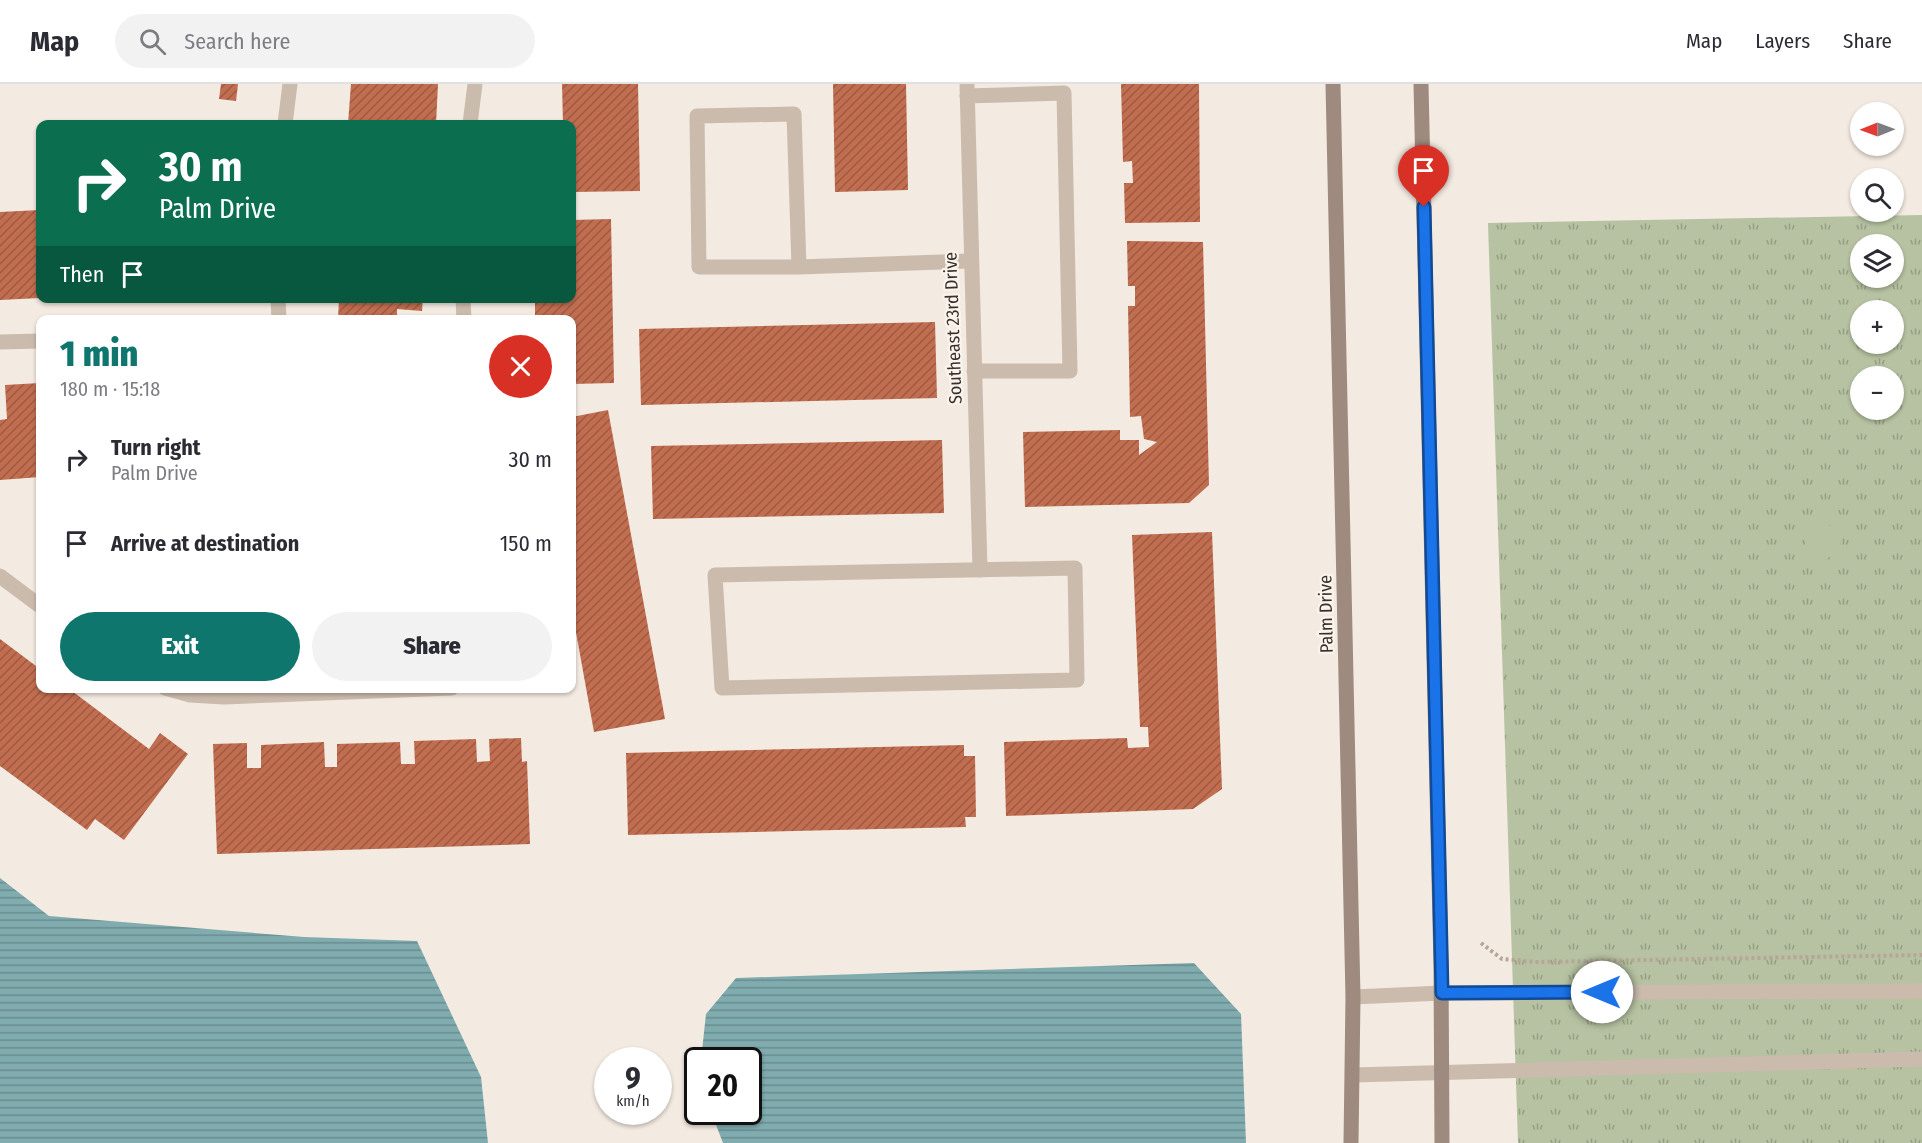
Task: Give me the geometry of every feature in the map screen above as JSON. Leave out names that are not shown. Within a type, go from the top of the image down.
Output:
[{"type":"main road","name":"Palm Drive","points":[[1333,84],[1353,997],[1351,1143]]},
{"type":"main road","points":[[1421,84],[1442,993],[1442,1143]]},
{"type":"street","points":[[286,120],[290,84]]},
{"type":"street","points":[[470,120],[475,84]]},
{"type":"street","points":[[967,90],[1064,93],[1065,105],[1070,371],[974,371]]},
{"type":"street","name":"Southeast 23rd Drive","points":[[967,90],[980,570]]},
{"type":"street","points":[[799,267],[794,114],[697,116],[699,267],[799,267],[970,261]]},
{"type":"street","points":[[0,342],[36,341]]},
{"type":"street","points":[[1075,568],[1077,680],[722,688],[715,575],[980,570],[1075,568]]},
{"type":"street","points":[[0,576],[36,603]]},
{"type":"street","points":[[188,693],[206,697],[269,693]]},
{"type":"street","points":[[1353,997],[1442,993],[1922,992]]},
{"type":"street","points":[[1353,1075],[1922,1059]]},
{"type":"path","points":[[1481,943],[1502,959],[1536,962],[1922,955]]},
{"type":"green space","points":[[1904,215],[1922,215],[1922,1143],[1518,1143],[1488,223],[1850,216],[1850,222],[1904,222]]},
{"type":"green space","points":[[1820,520],[1840,531],[1841,550],[1823,561],[1806,552],[1805,531]]},
{"type":"water","points":[[0,878],[49,916],[304,937],[417,941],[481,1077],[488,1143],[0,1143]]},
{"type":"water","points":[[1194,963],[1241,1014],[1246,1143],[723,1143],[716,1125],[762,1125],[762,1047],[702,1047],[706,1014],[736,978]]},
{"type":"building","points":[[221,84],[238,84],[236,101],[219,99]]},
{"type":"building","points":[[351,84],[438,84],[436,120],[348,120]]},
{"type":"building","points":[[562,84],[638,84],[640,191],[576,192],[576,120],[563,120]]},
{"type":"building","points":[[833,84],[906,84],[908,190],[835,192]]},
{"type":"building","points":[[1121,84],[1199,84],[1200,222],[1125,223],[1124,183],[1133,183],[1132,161],[1123,162]]},
{"type":"building","points":[[36,210],[36,298],[0,300],[0,212]]},
{"type":"building","points":[[611,219],[614,383],[576,384],[576,315],[535,315],[535,303],[576,303],[576,220]]},
{"type":"building","points":[[1127,241],[1203,242],[1209,485],[1189,503],[1025,507],[1023,432],[1120,430],[1120,440],[1139,440],[1139,455],[1157,442],[1144,439],[1141,416],[1130,417],[1128,306],[1135,306],[1135,286],[1128,286]]},
{"type":"building","points":[[339,303],[423,303],[422,311],[397,309],[397,315],[338,315]]},
{"type":"building","points":[[935,322],[937,398],[641,405],[639,329]]},
{"type":"building","points":[[36,383],[36,477],[0,480],[0,420],[7,419],[5,385]]},
{"type":"building","points":[[608,410],[665,719],[594,732],[576,632],[576,416]]},
{"type":"building","points":[[942,440],[944,513],[653,519],[651,446]]},
{"type":"building","points":[[1212,532],[1222,789],[1193,809],[1006,816],[1004,742],[1127,738],[1128,748],[1149,747],[1148,727],[1140,727],[1132,535]]},
{"type":"building","points":[[0,639],[36,666],[36,693],[75,693],[149,749],[160,733],[188,754],[124,840],[95,819],[87,830],[0,766]]},
{"type":"building","points":[[521,738],[522,762],[527,761],[530,844],[217,854],[213,744],[247,743],[247,768],[261,768],[261,745],[324,742],[325,767],[337,767],[337,744],[400,742],[401,764],[415,764],[414,741],[476,739],[477,762],[490,761],[489,739]]},
{"type":"building","points":[[964,745],[964,756],[975,756],[976,817],[965,817],[966,827],[628,835],[626,753]]},
{"type":"route","points":[[1424,207],[1442,993],[1602,992]]}]
